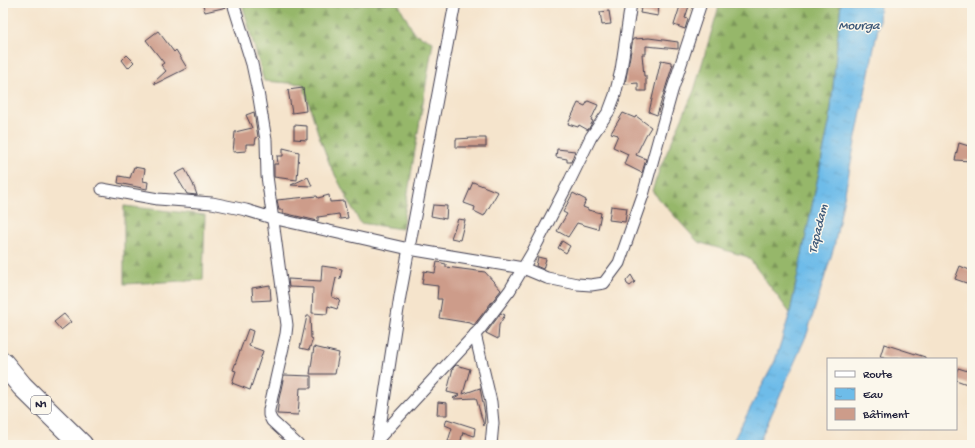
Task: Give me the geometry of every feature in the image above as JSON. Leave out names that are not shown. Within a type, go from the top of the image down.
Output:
[{"type":"highway","name":"N1","points":[[3,362],[22,386],[82,445]]},
{"type":"street","points":[[233,3],[252,64],[258,92],[266,140],[266,176],[287,325],[269,416],[272,421],[298,445]]},
{"type":"street","points":[[377,442],[400,296],[455,3]]},
{"type":"street","points":[[377,442],[475,334],[506,297],[523,268],[567,187],[591,137],[609,111],[615,95],[621,70],[631,3]]},
{"type":"street","points":[[102,188],[158,200],[212,203],[409,250],[523,268],[547,278],[577,284],[591,285],[604,283],[619,263],[643,195],[672,91],[701,3]]},
{"type":"street","points":[[475,334],[490,402],[493,423],[491,445]]},
{"type":"green space","points":[[242,3],[398,3],[414,33],[433,42],[402,229],[360,223],[330,165],[318,133],[303,84],[264,81]]},
{"type":"green space","points":[[720,3],[841,3],[830,119],[790,313],[748,257],[698,242],[652,191],[660,168],[694,91]]},
{"type":"green space","points":[[124,206],[205,215],[203,280],[124,284]]},
{"type":"water","name":"Mourga","points":[[841,3],[880,3],[879,23],[834,247],[807,334],[758,445],[731,445],[775,361],[790,313],[830,119]]},
{"type":"building","points":[[209,3],[226,3],[227,7],[205,12],[203,5]]},
{"type":"building","points":[[642,3],[659,4],[658,16],[640,13]]},
{"type":"building","points":[[681,3],[690,3],[685,18],[688,19],[685,29],[674,25]]},
{"type":"building","points":[[609,11],[611,24],[602,25],[600,12]]},
{"type":"building","points":[[158,31],[174,52],[176,50],[187,68],[155,84],[154,82],[166,71],[161,65],[164,63],[146,40]]},
{"type":"building","points":[[649,38],[678,42],[678,49],[646,46],[646,54],[642,54],[644,76],[646,76],[646,91],[638,91],[638,83],[625,84],[633,39]]},
{"type":"building","points":[[127,55],[134,62],[128,68],[122,60]]},
{"type":"building","points":[[661,60],[671,62],[671,64],[673,64],[657,115],[649,112]]},
{"type":"building","points":[[303,88],[306,111],[292,113],[288,90]]},
{"type":"building","points":[[588,101],[598,105],[591,120],[593,121],[588,130],[579,125],[578,127],[568,124],[578,103],[585,106]]},
{"type":"building","points":[[254,112],[258,137],[256,138],[255,144],[246,144],[246,151],[233,152],[235,132],[252,128],[246,115]]},
{"type":"building","points":[[623,113],[635,118],[636,116],[651,127],[636,155],[646,159],[642,173],[624,164],[628,154],[613,147],[618,135],[611,133]]},
{"type":"building","points":[[294,125],[307,126],[307,140],[294,139]]},
{"type":"building","points":[[486,138],[486,147],[456,147],[456,139]]},
{"type":"building","points":[[959,143],[972,147],[971,161],[955,160]]},
{"type":"building","points":[[283,148],[299,152],[297,180],[274,177],[274,164],[278,164],[277,156],[283,156]]},
{"type":"building","points":[[557,149],[575,151],[571,162],[567,162],[567,159],[556,157]]},
{"type":"building","points":[[134,167],[145,169],[143,181],[148,182],[147,189],[118,183],[119,176],[130,178]]},
{"type":"building","points":[[185,169],[197,195],[187,194],[175,174]]},
{"type":"building","points":[[308,177],[312,186],[291,185]]},
{"type":"building","points":[[473,182],[498,192],[484,216],[474,211],[475,207],[464,203]]},
{"type":"building","points":[[573,193],[586,200],[583,207],[588,210],[601,213],[598,229],[577,223],[568,237],[557,231],[567,214],[563,212]]},
{"type":"building","points":[[329,195],[330,202],[344,201],[348,218],[340,219],[339,214],[318,217],[318,221],[283,213],[283,210],[279,210],[277,200],[317,196],[318,198]]},
{"type":"building","points":[[433,205],[447,206],[446,219],[431,216]]},
{"type":"building","points":[[611,206],[627,208],[625,222],[609,220]]},
{"type":"building","points":[[458,219],[465,220],[460,240],[451,238]]},
{"type":"building","points":[[562,241],[570,246],[566,253],[558,248]]},
{"type":"building","points":[[538,257],[546,259],[543,269],[536,266]]},
{"type":"building","points":[[437,262],[446,264],[446,267],[485,272],[501,290],[474,325],[439,318],[442,299],[437,299],[438,286],[422,284],[424,271],[435,273]]},
{"type":"building","points":[[322,266],[342,269],[340,279],[336,278],[332,297],[340,300],[337,309],[328,306],[327,314],[312,313],[313,288],[289,287],[288,279],[321,281]]},
{"type":"building","points":[[960,266],[972,271],[972,285],[955,279]]},
{"type":"building","points":[[631,275],[635,282],[630,286],[626,281]]},
{"type":"building","points":[[270,285],[271,300],[253,301],[252,288]]},
{"type":"building","points":[[501,313],[505,315],[499,325],[498,339],[486,333]]},
{"type":"building","points":[[64,314],[71,322],[61,330],[54,322]]},
{"type":"building","points":[[307,316],[310,316],[311,338],[313,339],[309,350],[300,348]]},
{"type":"building","points":[[248,329],[253,331],[249,346],[263,351],[250,390],[232,383],[236,371],[233,370]]},
{"type":"building","points":[[884,344],[925,358],[884,358],[880,357]]},
{"type":"building","points":[[314,347],[339,353],[335,374],[310,374]]},
{"type":"building","points":[[456,365],[470,369],[463,394],[480,388],[485,414],[484,426],[476,398],[454,399],[453,398],[460,395],[447,392],[453,368]]},
{"type":"building","points":[[958,368],[971,372],[967,384],[957,380]]},
{"type":"building","points":[[284,375],[311,376],[311,388],[300,388],[298,415],[277,414]]},
{"type":"building","points":[[438,402],[447,403],[447,415],[437,415]]},
{"type":"building","points":[[447,419],[475,428],[474,436],[463,432],[460,445],[448,441],[452,428],[445,425]]},
{"type":"water label","name":"Tapadam","points":[[819,229]]}]
